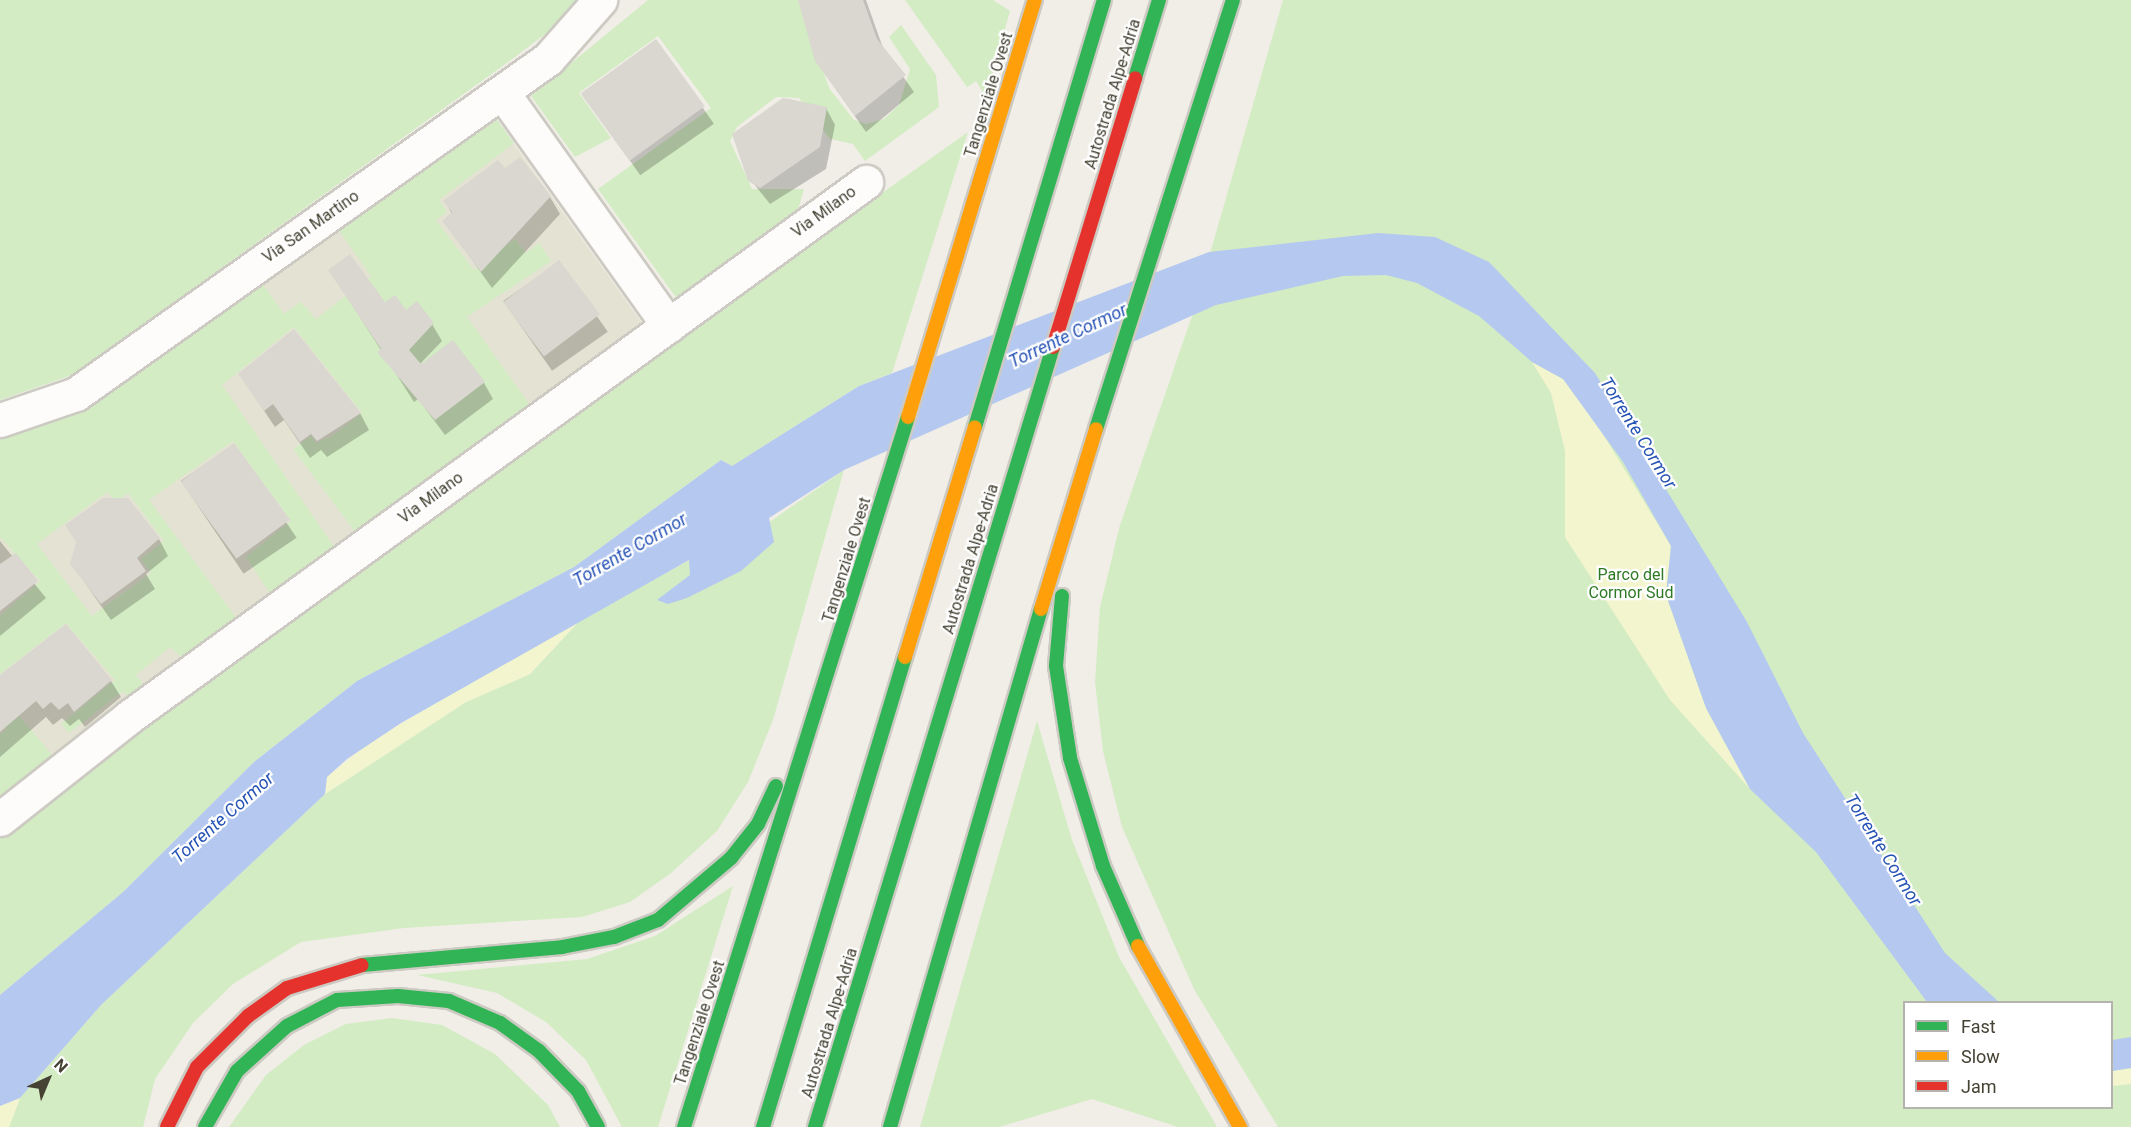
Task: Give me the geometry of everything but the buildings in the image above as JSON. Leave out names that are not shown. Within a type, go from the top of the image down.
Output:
[{"type":"highway","name":"Tangenziale Ovest","points":[[684,1127],[862,569],[1035,0]]},
{"type":"highway","name":"Autostrada Alpe-Adria","points":[[762,1127],[1104,0]]},
{"type":"highway","name":"Autostrada Alpe-Adria","points":[[815,1127],[1159,0]]},
{"type":"highway","points":[[890,1127],[1075,493],[1233,0]]},
{"type":"highway","points":[[1075,493],[1056,666],[1070,758],[1104,866],[1144,961],[1240,1127]]},
{"type":"highway","points":[[167,1127],[197,1067],[248,1016],[288,988],[354,966],[562,947],[614,937],[658,920],[731,858],[758,824],[830,670]]},
{"type":"highway","points":[[205,1127],[237,1071],[287,1026],[337,1000],[398,996],[449,1002],[500,1023],[539,1051],[578,1090],[598,1127]]},
{"type":"street","name":"Via San Martino","points":[[0,420],[76,394],[548,58],[600,0]]},
{"type":"street","points":[[502,92],[669,326]]},
{"type":"street","name":"Via Milano","points":[[0,819],[129,717],[866,182]]},
{"type":"shaded area","points":[[497,120],[642,323],[0,801],[0,439],[82,411]]},
{"type":"green space","points":[[0,0],[576,0],[557,25],[511,60],[72,375],[0,400]]},
{"type":"green space","points":[[648,0],[808,0],[803,11],[829,88],[854,120],[866,124],[884,119],[899,105],[910,69],[889,37],[901,25],[936,75],[939,107],[865,161],[853,144],[830,139],[799,98],[776,97],[737,127],[730,141],[752,189],[804,189],[798,210],[677,299],[598,189],[711,108],[658,36],[579,93],[611,138],[575,157],[531,96]]},
{"type":"green space","points":[[905,0],[993,0],[1010,11],[986,97],[976,81],[967,87]]},
{"type":"green space","name":"Parco del Cormor Sud","points":[[1283,0],[2131,0],[2131,1127],[1278,1127],[1194,989],[1122,827],[1103,751],[1095,682],[1100,607],[1120,525],[1192,316]]},
{"type":"green space","points":[[497,120],[514,143],[439,200],[447,212],[436,220],[474,270],[515,239],[526,253],[539,243],[551,261],[467,317],[530,405],[356,533],[293,449],[311,436],[316,443],[332,436],[362,413],[294,327],[222,385],[335,548],[271,595],[246,557],[291,521],[233,441],[149,500],[238,620],[184,659],[170,647],[136,675],[146,687],[129,697],[123,691],[69,733],[61,724],[115,680],[66,623],[0,674],[0,616],[40,581],[0,537],[0,439],[82,411],[262,283],[284,314],[301,302],[316,319],[371,276],[338,229]],"holes":[[[107,492],[116,502],[128,493],[164,541],[141,559],[151,573],[92,616],[37,544]]]},
{"type":"green space","points":[[968,132],[892,373],[859,386],[732,466],[721,460],[574,567],[357,681],[254,762],[123,892],[0,995],[0,835],[180,692]]},
{"type":"green space","points":[[844,470],[773,720],[748,782],[717,831],[671,873],[630,902],[582,917],[404,928],[301,942],[233,984],[193,1023],[155,1079],[143,1127],[9,1127],[20,1098],[101,1005],[325,794],[466,702],[530,674],[583,617],[690,560],[690,575],[658,600]]},
{"type":"green space","points":[[0,694],[55,758],[0,801],[0,734],[7,729],[0,721]]},
{"type":"green space","points":[[1037,721],[1072,840],[1119,957],[1217,1127],[1178,1127],[1092,1099],[999,1127],[920,1127]]},
{"type":"green space","points":[[733,886],[658,1127],[622,1127],[586,1060],[546,1022],[497,993],[417,975],[587,959],[655,936]]},
{"type":"green space","points":[[392,1018],[442,1025],[495,1054],[548,1105],[560,1127],[229,1127],[266,1075],[304,1045],[346,1024]]},
{"type":"sand","points":[[1532,362],[1563,379],[1595,421],[1671,546],[1666,595],[1706,708],[1750,789],[1670,700],[1565,537],[1565,451],[1551,393]]},
{"type":"sand","points":[[583,617],[530,674],[466,702],[325,794],[327,777],[370,742]]},
{"type":"sand","points":[[2131,1068],[2131,1084],[2113,1086],[2113,1071]]},
{"type":"sand","points":[[20,1098],[9,1127],[0,1127],[0,1106]]},
{"type":"water","name":"Torrente Cormor","points":[[1378,233],[1435,237],[1489,262],[1595,373],[1747,622],[1803,733],[1945,953],[1998,1001],[1926,1001],[1816,852],[1750,789],[1706,708],[1666,595],[1671,546],[1623,462],[1563,379],[1532,362],[1479,316],[1417,283],[1386,275],[1343,276],[1216,305],[844,470],[769,518],[774,542],[741,571],[687,598],[668,604],[657,600],[690,575],[689,560],[401,723],[347,759],[327,777],[325,794],[101,1005],[20,1098],[0,1106],[0,995],[123,892],[254,762],[357,681],[574,567],[721,460],[732,466],[859,386],[1209,252]]},
{"type":"water","points":[[2131,1037],[2131,1068],[2113,1071],[2113,1040]]},
{"type":"traffic: fast","points":[[975,427],[1104,0]]},
{"type":"traffic: fast","points":[[1135,78],[1159,0]]},
{"type":"traffic: fast","points":[[1096,429],[1233,0]]},
{"type":"traffic: fast","points":[[815,1127],[1053,347]]},
{"type":"traffic: fast","points":[[684,1127],[908,417]]},
{"type":"traffic: fast","points":[[1062,596],[1056,666],[1070,758],[1103,866],[1138,946]]},
{"type":"traffic: fast","points":[[890,1127],[1041,609]]},
{"type":"traffic: fast","points":[[763,1127],[905,657]]},
{"type":"traffic: fast","points":[[362,965],[562,947],[614,937],[658,920],[731,858],[758,824],[776,786]]},
{"type":"traffic: fast","points":[[205,1127],[237,1071],[287,1026],[337,1000],[398,996],[449,1001],[500,1023],[539,1051],[578,1091],[598,1127]]},
{"type":"traffic: slow","points":[[908,417],[1035,0]]},
{"type":"traffic: slow","points":[[905,657],[975,427]]},
{"type":"traffic: slow","points":[[1041,609],[1096,429]]},
{"type":"traffic: slow","points":[[1138,946],[1240,1127]]},
{"type":"traffic: jam","points":[[1053,347],[1135,78]]},
{"type":"traffic: jam","points":[[167,1127],[197,1067],[248,1016],[287,988],[362,965]]}]
